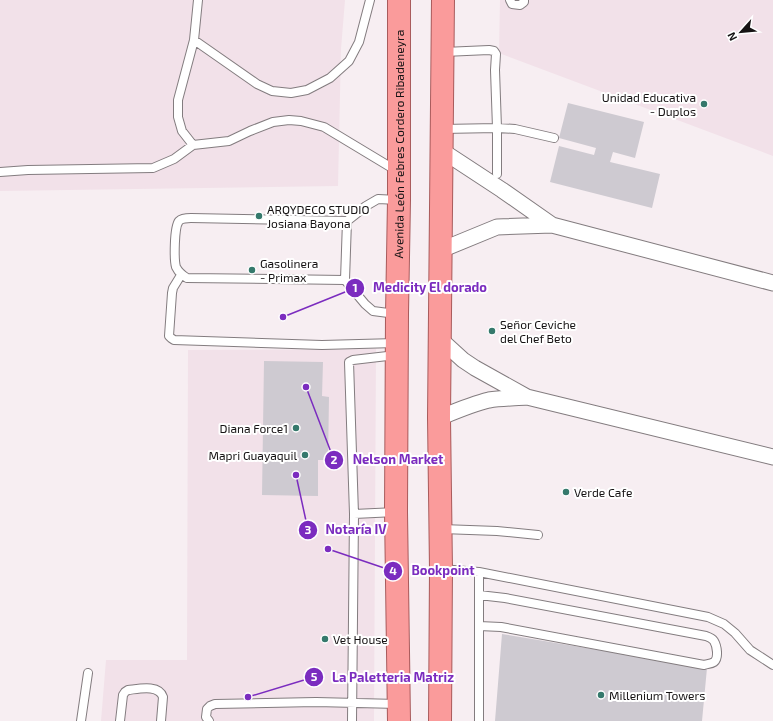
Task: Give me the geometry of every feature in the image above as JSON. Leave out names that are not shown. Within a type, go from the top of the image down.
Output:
[{"type":"highway","name":"Avenida León Febres Cordero Ribadeneyra","points":[[398,712],[396,512],[399,0]]},
{"type":"highway","points":[[440,721],[441,529],[439,418],[443,0]]},
{"type":"street","points":[[441,150],[552,225]]},
{"type":"street","points":[[441,250],[497,227],[552,225],[773,283]]},
{"type":"street","points":[[440,339],[463,360],[527,397],[773,457]]},
{"type":"street","points":[[439,418],[489,400],[527,397]]},
{"type":"lane","points":[[193,145],[182,131],[178,117],[178,100],[194,40],[198,0]]},
{"type":"lane","points":[[194,40],[257,84],[272,91],[291,93],[307,90],[330,78],[349,61],[359,42],[370,0]]},
{"type":"lane","points":[[510,0],[512,4],[520,5],[524,2],[524,0]]},
{"type":"lane","points":[[442,52],[489,50],[494,51],[496,54],[496,174]]},
{"type":"lane","points":[[0,172],[153,168],[174,159],[193,145],[228,141],[273,122],[289,120],[301,121],[324,127],[399,173]]},
{"type":"lane","points":[[441,129],[515,129],[554,138]]},
{"type":"lane","points":[[345,280],[187,278],[181,275],[175,261],[176,228],[179,222],[183,219],[191,218],[347,220],[378,199],[399,200]]},
{"type":"lane","points":[[347,220],[345,280],[372,311],[397,314]]},
{"type":"lane","points":[[181,275],[173,288],[170,301],[169,336],[174,340],[397,349]]},
{"type":"lane","points":[[352,721],[354,514],[349,362],[397,349]]},
{"type":"lane","points":[[354,514],[396,512]]},
{"type":"lane","points":[[441,529],[498,531],[538,535]]},
{"type":"lane","points":[[441,569],[479,572],[708,617],[724,624],[735,633],[750,650],[773,665]]},
{"type":"lane","points":[[479,572],[480,721]]},
{"type":"lane","points":[[479,595],[513,599],[706,636],[712,639],[717,648],[716,658],[714,662],[704,665],[501,627],[479,626]]},
{"type":"lane","points":[[82,721],[88,673]]},
{"type":"lane","points":[[120,721],[124,692],[128,690],[153,688],[162,693],[163,696],[161,721]]},
{"type":"lane","points":[[208,721],[206,717],[207,709],[215,704],[353,702],[398,712]]},
{"type":"shaded area","points":[[0,0],[345,0],[341,49],[338,186],[0,191]]},
{"type":"shaded area","name":"Unidad Educativa - Duplos","points":[[500,0],[773,0],[773,156],[499,53]]},
{"type":"shaded area","points":[[376,349],[374,721],[101,721],[106,660],[187,660],[188,350]]},
{"type":"building","points":[[568,103],[644,122],[635,158],[613,152],[610,162],[660,174],[652,208],[550,182],[559,146],[594,155],[596,148],[559,138]]},
{"type":"building","name":"Diana Force1","points":[[264,361],[323,362],[322,396],[329,397],[328,460],[318,460],[318,496],[262,495]]},
{"type":"building","name":"Millenium Towers","points":[[502,634],[707,668],[702,721],[495,721]]},
{"type":"place","name":"Unidad Educativa - Duplos","points":[[704,104]]},
{"type":"place","name":"ARQYDECO STUDIO Josiana Bayona","points":[[259,216]]},
{"type":"place","name":"Gasolinera - Primax","points":[[252,270]]},
{"type":"place","name":"Medicity El dorado","points":[[283,317]]},
{"type":"place","name":"Señor Ceviche del Chef Beto","points":[[492,331]]},
{"type":"place","name":"Nelson Market","points":[[306,387]]},
{"type":"place","name":"Diana Force1","points":[[296,428]]},
{"type":"place","name":"Mapri Guayaquil","points":[[305,455]]},
{"type":"place","name":"Notaría IV","points":[[296,475]]},
{"type":"place","name":"Verde Cafe","points":[[566,492]]},
{"type":"place","name":"Bookpoint","points":[[328,549]]},
{"type":"place","name":"Vet House","points":[[325,639]]},
{"type":"place","name":"Millenium Towers","points":[[601,695]]},
{"type":"place","name":"La Paletteria Matriz","points":[[248,697]]}]
